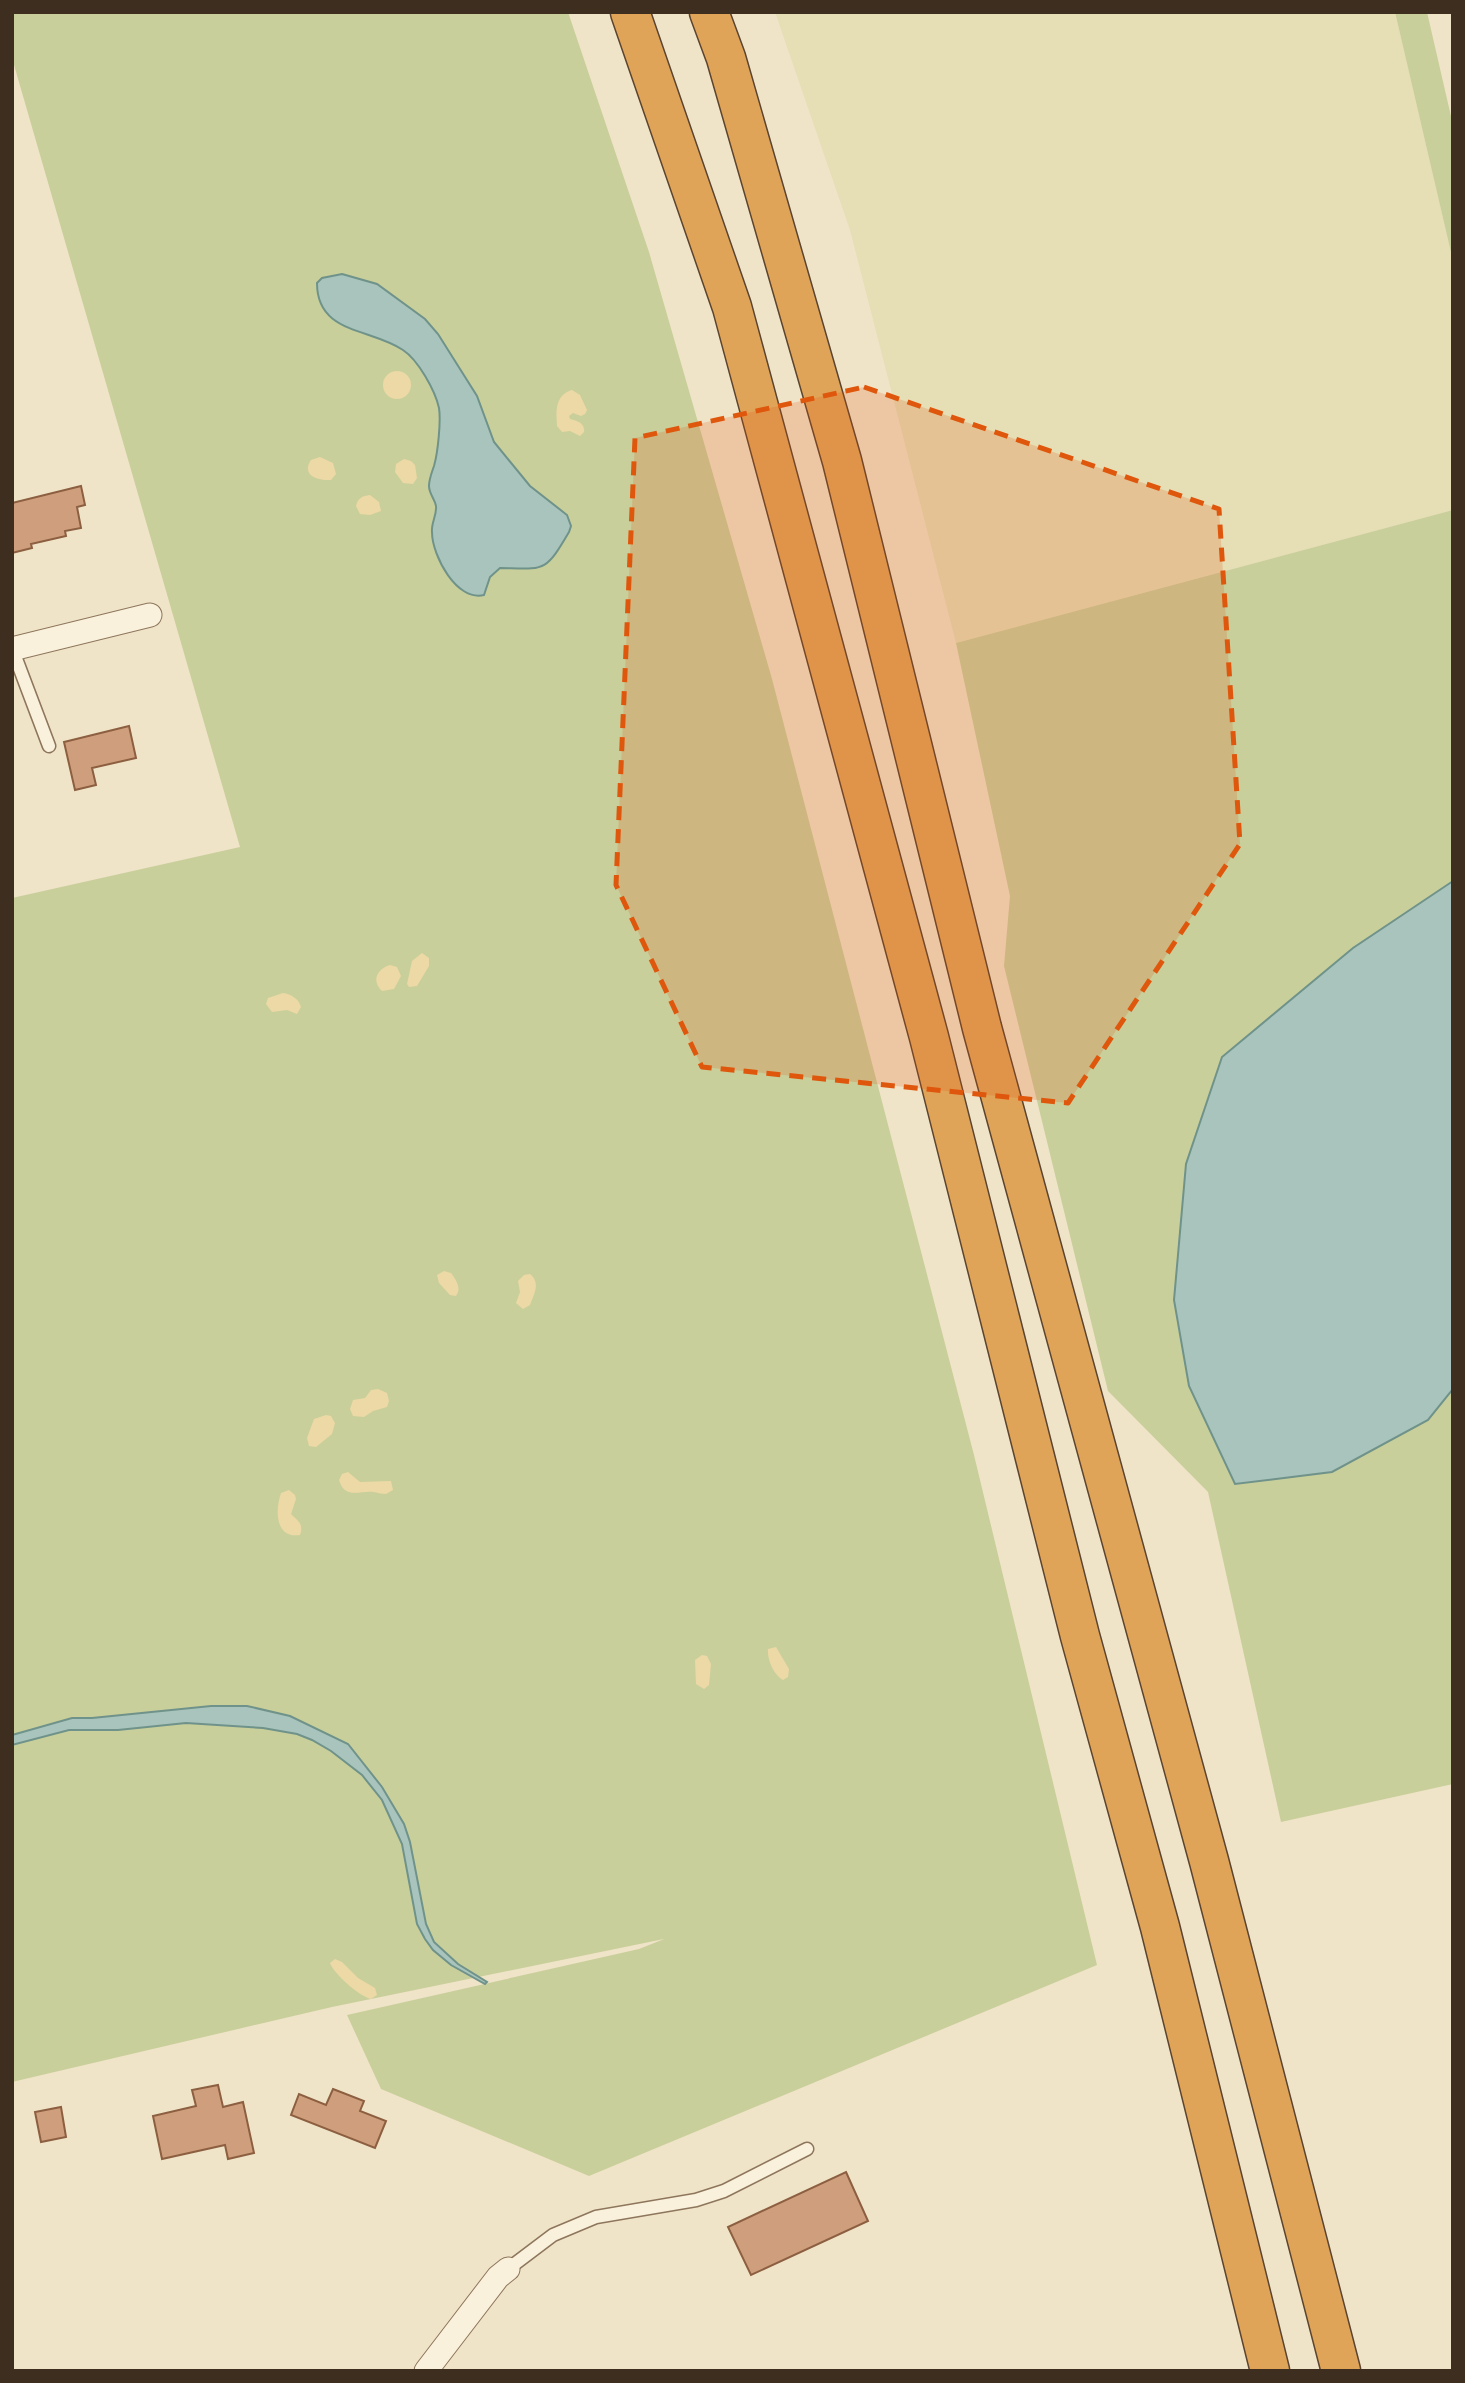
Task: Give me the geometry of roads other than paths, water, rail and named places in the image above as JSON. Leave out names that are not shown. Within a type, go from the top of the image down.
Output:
[{"type":"highway","points":[[630,12],[732,307],[747,361],[929,1037],[1080,1636],[1160,1927],[1270,2371]]},
{"type":"highway","points":[[709,12],[726,58],[842,461],[986,1041],[1209,1861],[1341,2371]]},
{"type":"street","points":[[12,648],[150,615]]},
{"type":"street","points":[[426,2371],[498,2277],[508,2269]]},
{"type":"lane","points":[[12,648],[49,746]]},
{"type":"lane","points":[[508,2269],[553,2235],[596,2217],[696,2200],[724,2191],[807,2149]]},
{"type":"water","points":[[342,274],[377,284],[425,319],[438,334],[477,396],[494,442],[530,486],[567,515],[571,526],[569,532],[548,562],[535,568],[500,568],[490,577],[484,595],[464,591],[448,575],[433,542],[436,506],[429,486],[439,437],[440,414],[437,401],[420,368],[403,350],[348,327],[326,312],[319,300],[317,283],[322,278]]},
{"type":"water","points":[[1453,881],[1453,1389],[1428,1420],[1332,1472],[1235,1484],[1189,1386],[1174,1300],[1186,1164],[1222,1057],[1353,948]]},
{"type":"water","points":[[211,1706],[247,1706],[290,1716],[348,1744],[382,1787],[404,1824],[426,1924],[434,1942],[458,1964],[487,1982],[485,1984],[451,1965],[433,1950],[425,1939],[417,1924],[402,1844],[382,1800],[362,1775],[312,1740],[297,1734],[263,1728],[186,1723],[118,1730],[69,1730],[12,1745],[12,1735],[72,1718]]}]
